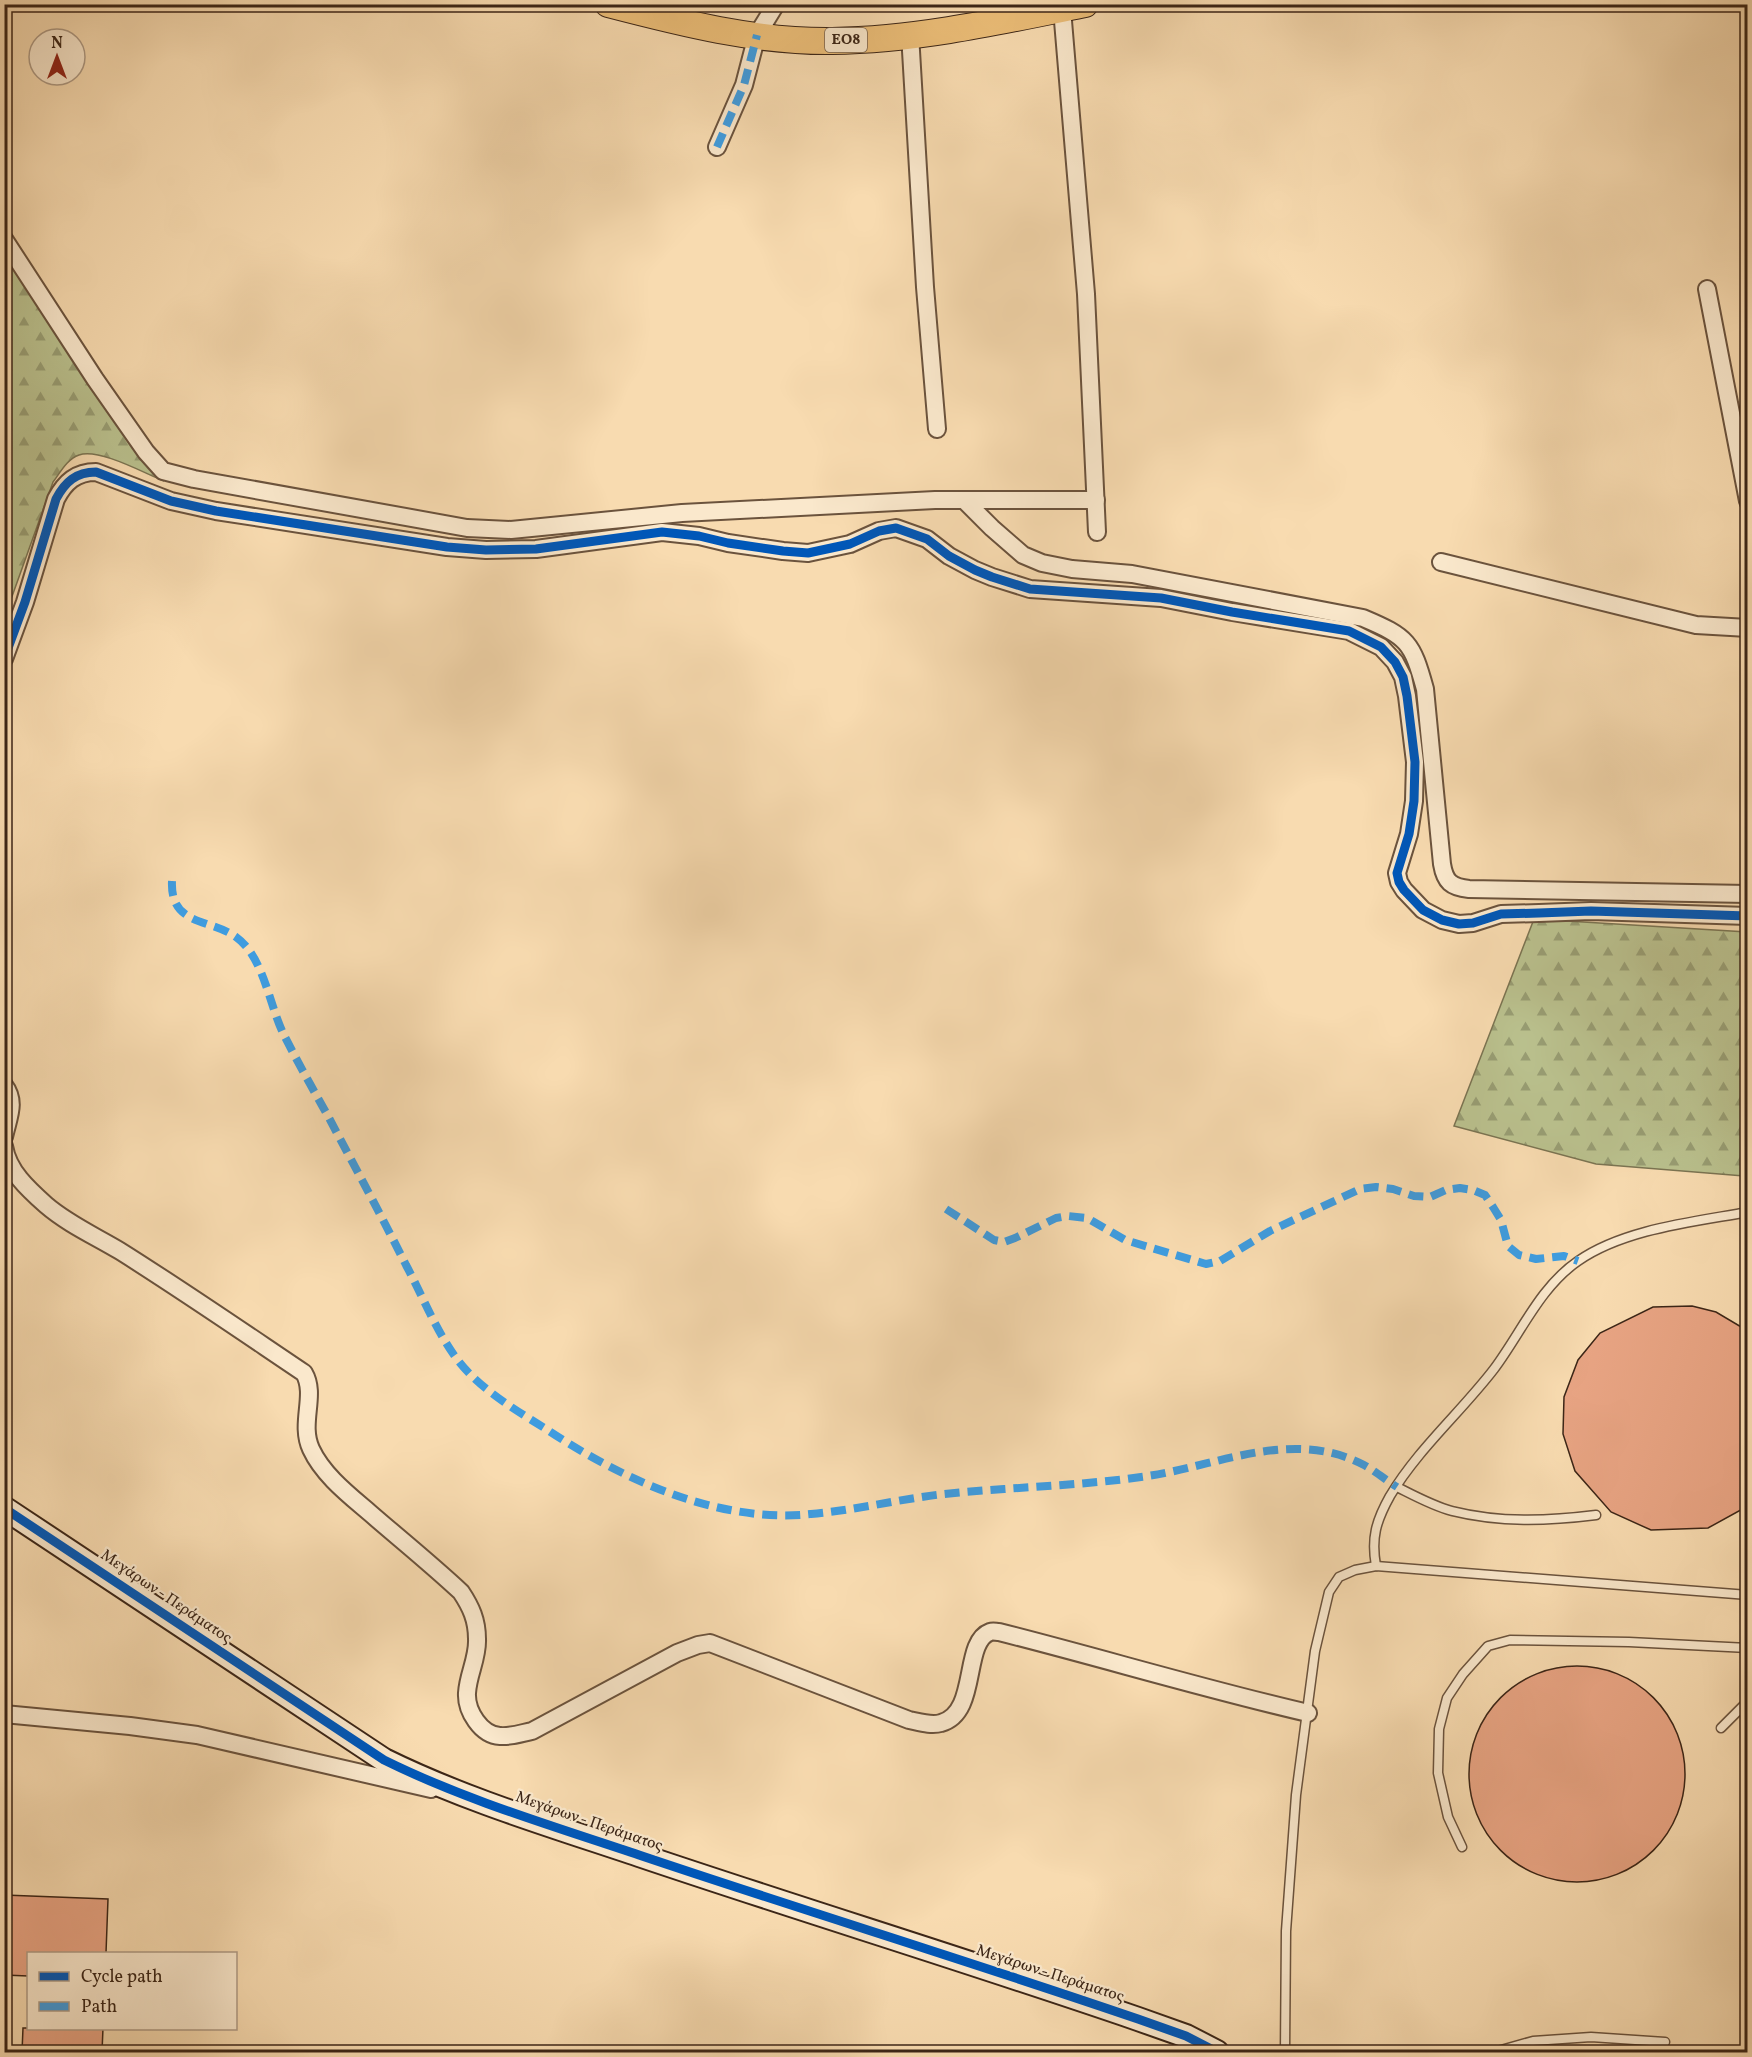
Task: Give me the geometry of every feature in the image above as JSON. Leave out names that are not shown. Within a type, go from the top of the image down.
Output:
[{"type":"main road","name":"ΕΟ8","points":[[608,4],[670,21],[796,40],[832,41],[910,34],[1073,7]]},
{"type":"main road","name":"Μεγάρων - Περάματος","points":[[4,1508],[384,1760],[409,1773],[684,1870],[1095,2004],[1186,2036],[1217,2052]]},
{"type":"street","points":[[717,147],[744,85],[757,35],[776,4]]},
{"type":"street","points":[[1073,7],[1097,532]]},
{"type":"street","points":[[910,34],[925,287],[937,429]]},
{"type":"street","points":[[4,239],[95,380],[146,452],[163,471],[253,491],[467,528],[511,530],[682,513],[792,506],[964,500],[1096,500]]},
{"type":"street","points":[[1707,289],[1748,501]]},
{"type":"street","points":[[4,658],[25,602],[56,499],[63,486],[87,472],[96,472],[171,501],[216,511],[447,548],[536,549],[662,532],[808,553],[850,544],[879,531],[896,528],[927,539],[949,556],[975,570],[1030,589],[1161,598],[1348,631],[1381,647],[1395,662],[1403,677],[1415,762],[1412,819],[1399,863],[1399,882],[1410,898],[1423,910],[1442,920],[1460,924],[1473,923],[1501,914],[1591,911],[1748,916]]},
{"type":"street","points":[[964,500],[1023,555],[1042,563],[1072,570],[1132,574],[1363,618],[1393,630],[1408,643],[1418,663],[1425,688],[1442,864],[1444,877],[1452,886],[1469,889],[1748,894]]},
{"type":"street","points":[[1441,562],[1696,625],[1748,628]]},
{"type":"street","points":[[4,1085],[11,1094],[12,1105],[4,1137]]},
{"type":"street","points":[[4,1146],[12,1168],[47,1206],[74,1226],[118,1250],[304,1372],[309,1389],[305,1419],[307,1437],[323,1468],[355,1500],[461,1592],[469,1605],[476,1621],[477,1641],[476,1658],[467,1689],[468,1704],[470,1713],[486,1731],[498,1736],[532,1731],[677,1653],[710,1643],[909,1720],[940,1724],[951,1719],[960,1709],[975,1650],[981,1639],[990,1632],[999,1632],[1056,1646],[1215,1691],[1308,1713]]},
{"type":"street","points":[[4,1714],[197,1735],[481,1800]]},
{"type":"lane","points":[[1376,1566],[1372,1540],[1397,1487],[1410,1467],[1495,1367],[1557,1279],[1578,1261],[1611,1244],[1649,1232],[1748,1212]]},
{"type":"lane","points":[[1397,1487],[1426,1502],[1452,1511],[1484,1517],[1536,1521],[1596,1515]]},
{"type":"lane","points":[[1285,2052],[1286,1920],[1296,1795],[1315,1651],[1329,1592],[1339,1577],[1355,1570],[1376,1566],[1748,1594]]},
{"type":"lane","points":[[1462,1846],[1448,1817],[1438,1773],[1439,1729],[1447,1698],[1463,1674],[1488,1646],[1510,1640],[1629,1642],[1748,1648]]},
{"type":"lane","points":[[1721,1728],[1748,1701]]},
{"type":"lane","points":[[1494,2052],[1533,2041],[1592,2037],[1665,2042]]},
{"type":"green space","points":[[5,254],[140,457],[164,481],[121,462],[98,455],[79,455],[71,460],[53,482],[5,616]]},
{"type":"green space","points":[[1534,919],[1747,932],[1747,1174],[1744,1176],[1596,1164],[1454,1126]]},
{"type":"building","points":[[1692,1306],[1716,1312],[1748,1331],[1748,1506],[1708,1528],[1651,1530],[1611,1512],[1575,1471],[1563,1434],[1564,1397],[1578,1360],[1600,1333],[1653,1307]]},
{"type":"building","points":[[1577,1666],[1598,1668],[1618,1674],[1637,1684],[1653,1698],[1667,1714],[1677,1733],[1683,1753],[1685,1774],[1683,1795],[1677,1815],[1667,1834],[1653,1850],[1637,1864],[1618,1874],[1598,1880],[1577,1882],[1556,1880],[1536,1874],[1517,1864],[1501,1850],[1487,1834],[1477,1815],[1471,1795],[1469,1774],[1471,1753],[1477,1733],[1487,1714],[1501,1698],[1517,1684],[1536,1674],[1556,1668]]},
{"type":"building","points":[[4,1895],[108,1899],[106,1952],[27,1952],[27,1976],[4,1975]]},
{"type":"building","points":[[23,2028],[27,2030],[103,2030],[102,2052],[22,2052]]},
{"type":"marked path","points":[[717,147],[744,85],[757,35]]},
{"type":"marked path","points":[[172,881],[173,896],[177,906],[184,913],[236,937],[253,957],[260,969],[284,1035],[454,1355],[463,1367],[496,1397],[606,1465],[639,1481],[706,1505],[741,1512],[776,1515],[828,1512],[944,1494],[1148,1476],[1256,1452],[1283,1449],[1337,1454],[1364,1465],[1397,1487]]},
{"type":"marked path","points":[[946,1209],[994,1240],[1004,1242],[1056,1218],[1068,1216],[1087,1218],[1125,1240],[1206,1264],[1220,1261],[1270,1231],[1360,1189],[1376,1187],[1393,1189],[1414,1196],[1430,1197],[1446,1190],[1460,1188],[1485,1195],[1501,1220],[1508,1246],[1519,1255],[1536,1259],[1564,1256],[1578,1261]]},
{"type":"cycle path","points":[[4,659],[25,602],[56,499],[72,479],[89,472],[96,472],[171,501],[216,511],[447,547],[486,550],[536,549],[662,532],[808,553],[850,544],[879,531],[896,528],[927,539],[949,556],[975,570],[1030,589],[1161,598],[1349,631],[1381,647],[1395,662],[1403,677],[1415,762],[1414,801],[1409,834],[1397,873],[1399,882],[1423,910],[1442,920],[1459,924],[1473,923],[1501,914],[1591,911],[1748,916]]},
{"type":"cycle path","points":[[4,1508],[384,1760],[446,1788],[542,1823],[1138,2019],[1186,2036],[1217,2052]]}]
